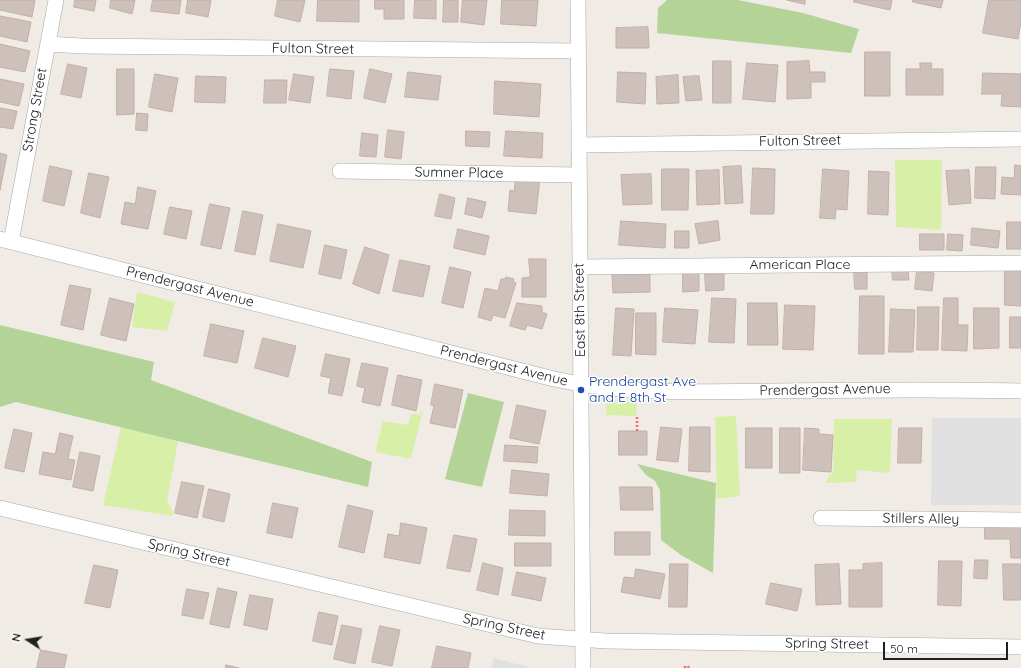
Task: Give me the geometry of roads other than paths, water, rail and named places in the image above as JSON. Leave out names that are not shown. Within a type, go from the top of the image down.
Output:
[{"type":"street","name":"Strong Street","points":[[5,240],[15,220],[56,0]]},
{"type":"street","name":"East 8th Street","points":[[578,0],[583,668]]},
{"type":"street","name":"Fulton Street","points":[[48,43],[82,46],[578,51]]},
{"type":"street","name":"Fulton Street","points":[[579,145],[1021,139]]},
{"type":"street","name":"Sumner Place","points":[[340,171],[579,175]]},
{"type":"street","name":"Prendergast Avenue","points":[[5,240],[581,385],[667,392],[945,389],[1021,390]]},
{"type":"street","name":"American Place","points":[[579,267],[1021,263]]},
{"type":"street","name":"Spring Street","points":[[0,508],[538,636],[583,640],[1021,647]]},
{"type":"street","name":"Stillers Alley","points":[[821,518],[1021,520]]},
{"type":"place","name":"Prendergast Ave and E 8th St","points":[[581,390]]}]
